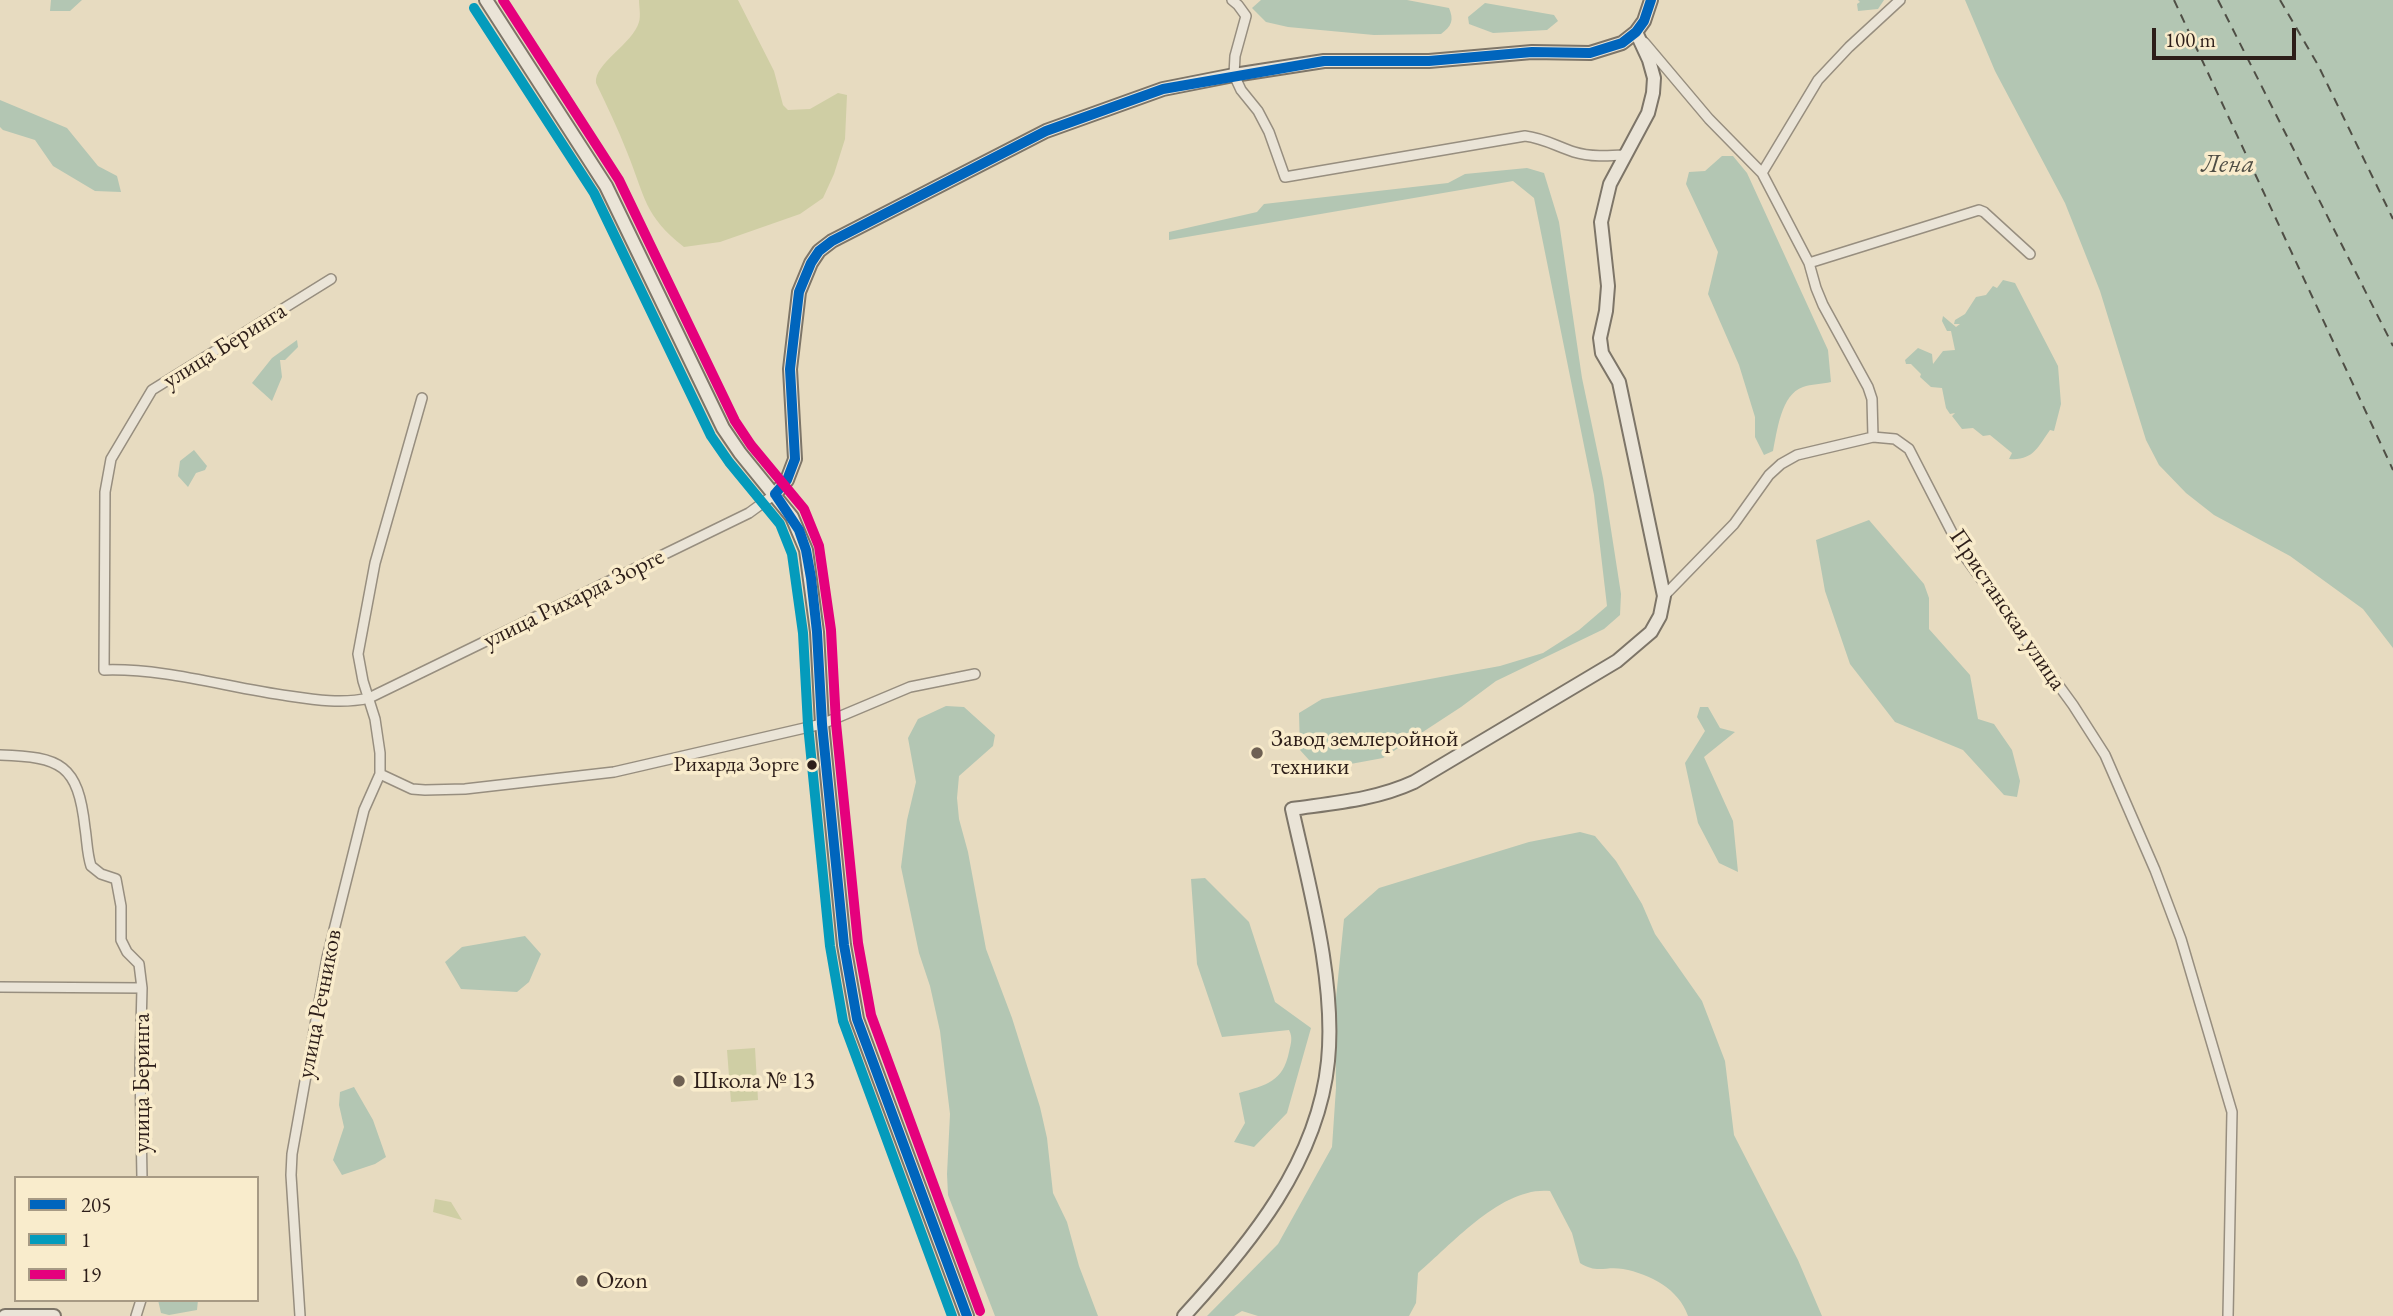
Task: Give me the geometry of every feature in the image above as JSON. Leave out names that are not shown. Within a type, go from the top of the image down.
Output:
[{"type":"main road","points":[[486,0],[607,186],[723,428],[792,517],[806,550],[817,632],[822,724],[844,945],[857,1019],[967,1316]]},
{"type":"main road","points":[[775,494],[787,481],[795,459],[790,369],[795,311],[804,278],[819,251],[832,241],[1045,131],[1163,89],[1324,61],[1429,61],[1532,52],[1590,52],[1622,43],[1636,32],[1644,21],[1651,0]]},
{"type":"main road","points":[[1184,1316],[1266,1218],[1303,1153],[1315,1126],[1322,1098],[1328,1062],[1327,996],[1292,809],[1366,799],[1414,782],[1617,661],[1651,632],[1660,616],[1664,596],[1619,382],[1602,353],[1600,338],[1608,286],[1601,222],[1610,184],[1647,113],[1653,93],[1654,78],[1649,60],[1636,32]]},
{"type":"main road","points":[[5,1316],[54,1316]]},
{"type":"street","points":[[1232,0],[1246,16],[1234,56],[1234,75],[1269,132],[1285,177],[1525,136],[1541,138],[1575,152],[1599,156],[1625,155]]},
{"type":"street","points":[[1762,173],[1818,80],[1900,0]]},
{"type":"street","points":[[1636,32],[1709,119],[1762,173],[1809,263],[1823,305],[1868,387],[1872,399],[1873,438]]},
{"type":"street","points":[[1809,263],[1979,210],[2030,254]]},
{"type":"street","name":"улица Беринга","points":[[104,670],[105,492],[108,470],[117,447],[152,390],[331,279]]},
{"type":"street","points":[[369,698],[358,654],[370,585],[422,398]]},
{"type":"street","name":"Пристанская улица","points":[[1664,596],[1734,524],[1769,475],[1781,464],[1797,455],[1873,438],[1895,439],[1909,449],[1963,554],[2073,705],[2105,755],[2155,870],[2181,939],[2232,1112],[2228,1316]]},
{"type":"street","name":"улица Рихарда Зорге","points":[[104,670],[146,670],[314,700],[369,698],[749,513],[775,494]]},
{"type":"street","points":[[380,774],[412,789],[425,790],[574,778],[614,772],[822,724],[910,687],[975,674]]},
{"type":"street","name":"улица Речников","points":[[300,1316],[292,1154],[327,958],[364,810],[380,774],[377,730],[369,698]]},
{"type":"street","name":"улица Беринга","points":[[0,755],[46,758],[70,775],[81,797],[91,866],[101,874],[116,879],[121,906],[121,940],[127,952],[139,964],[142,974],[142,1176]]},
{"type":"street","name":"улица Беринга","points":[[0,987],[142,988]]},
{"type":"green space","points":[[639,0],[738,0],[774,71],[783,105],[788,110],[810,109],[838,93],[847,95],[845,139],[823,198],[800,214],[720,242],[684,247],[671,236],[647,204],[596,83],[601,68],[635,30],[640,20]]},
{"type":"green space","points":[[755,1048],[758,1100],[731,1102],[727,1050]]},
{"type":"green space","points":[[435,1199],[451,1202],[462,1220],[433,1212]]},
{"type":"water","points":[[51,0],[82,0],[70,11],[50,11]]},
{"type":"water","points":[[1261,0],[1407,0],[1449,8],[1452,19],[1441,34],[1374,35],[1288,27],[1266,22],[1252,8]]},
{"type":"water","points":[[1858,0],[1884,0],[1878,9],[1858,11]]},
{"type":"water","name":"Лена","points":[[1965,0],[2393,0],[2393,648],[2363,609],[2290,556],[2214,515],[2186,493],[2159,465],[2146,440],[2100,291],[2065,203],[1995,71]]},
{"type":"water","points":[[1485,3],[1554,15],[1558,21],[1547,30],[1493,33],[1469,24],[1468,17]]},
{"type":"water","points":[[0,100],[67,128],[98,166],[117,176],[121,192],[95,191],[53,166],[35,140],[3,130],[0,127]]},
{"type":"water","points":[[1722,156],[1733,156],[1747,173],[1828,350],[1831,382],[1803,387],[1790,397],[1781,414],[1773,451],[1764,455],[1755,437],[1755,417],[1739,365],[1708,294],[1718,252],[1686,184],[1689,172],[1705,171]]},
{"type":"water","points":[[1527,168],[1544,173],[1559,222],[1582,378],[1603,478],[1621,594],[1620,615],[1604,629],[1496,681],[1383,758],[1318,770],[1300,750],[1299,713],[1322,699],[1500,666],[1543,653],[1579,630],[1607,606],[1594,495],[1534,198],[1513,181],[1169,240],[1169,232],[1257,212],[1264,204],[1448,183],[1465,174]]},
{"type":"water","points":[[2003,280],[2015,283],[2058,366],[2061,404],[2054,431],[2050,430],[2029,455],[2017,459],[2009,459],[2012,453],[1990,435],[1983,436],[1973,428],[1962,429],[1952,416],[1955,413],[1950,414],[1946,408],[1942,388],[1931,387],[1905,360],[1918,348],[1932,354],[1933,364],[1943,351],[1955,350],[1951,331],[1947,331],[1942,321],[1943,316],[1956,327],[1960,324],[1954,324],[1955,320],[1965,314],[1976,297],[1986,295],[1993,286],[1997,288]]},
{"type":"water","points":[[297,340],[298,347],[285,360],[280,360],[282,377],[272,401],[252,383],[272,358]]},
{"type":"water","points":[[194,450],[207,466],[205,470],[196,473],[188,487],[178,476],[180,461]]},
{"type":"water","points":[[1869,520],[1924,584],[1929,598],[1929,629],[1970,675],[1978,719],[1994,724],[2012,750],[2020,781],[2017,797],[2004,795],[1963,750],[1895,722],[1850,664],[1825,591],[1816,540]]},
{"type":"water","points":[[946,706],[964,707],[995,735],[993,746],[959,776],[959,819],[968,852],[986,949],[1012,1018],[1040,1107],[1047,1138],[1053,1193],[1067,1222],[1079,1266],[1098,1316],[995,1316],[948,1195],[950,1114],[940,1031],[919,953],[901,867],[907,820],[916,782],[908,738],[918,719]]},
{"type":"water","points":[[1700,707],[1708,707],[1720,728],[1735,732],[1704,757],[1733,821],[1738,872],[1719,863],[1698,823],[1685,763],[1705,731],[1697,717]]},
{"type":"water","points":[[1580,832],[1595,836],[1616,861],[1642,904],[1655,934],[1702,1001],[1725,1061],[1734,1135],[1798,1260],[1822,1316],[1688,1316],[1678,1298],[1653,1279],[1623,1269],[1596,1269],[1580,1263],[1572,1233],[1550,1191],[1532,1192],[1514,1198],[1496,1207],[1462,1233],[1418,1273],[1416,1303],[1409,1316],[1258,1316],[1242,1311],[1234,1316],[1207,1316],[1278,1244],[1332,1147],[1336,1088],[1335,1008],[1344,919],[1379,888],[1529,842]]},
{"type":"water","points":[[1205,878],[1249,922],[1275,1002],[1311,1028],[1287,1113],[1254,1147],[1234,1142],[1245,1123],[1239,1093],[1272,1081],[1278,1076],[1286,1062],[1291,1036],[1289,1030],[1222,1037],[1197,964],[1191,879]]},
{"type":"water","points":[[525,936],[541,954],[529,982],[517,992],[461,989],[445,962],[462,947]]},
{"type":"water","points":[[354,1087],[373,1120],[386,1157],[375,1164],[342,1175],[333,1160],[344,1127],[339,1105],[340,1092]]},
{"type":"water","points":[[158,1302],[198,1302],[197,1310],[169,1315],[161,1313]]},
{"type":"ferry route","points":[[2174,0],[2393,470]]},
{"type":"ferry route","points":[[2218,0],[2393,346]]},
{"type":"ferry route","points":[[2280,0],[2318,65],[2393,219]]},
{"type":"transit line","name":"19","points":[[503,0],[619,180],[735,421],[751,445],[804,509],[819,546],[831,630],[836,723],[858,943],[871,1015],[980,1311]]},
{"type":"transit line","name":"205","points":[[775,494],[787,480],[795,459],[790,369],[799,292],[811,263],[819,251],[832,241],[1046,131],[1163,89],[1324,61],[1429,61],[1532,52],[1590,53],[1622,43],[1636,32],[1644,21],[1651,0]]},
{"type":"transit line","name":"1","points":[[474,8],[594,193],[711,436],[780,524],[792,554],[803,633],[808,725],[830,946],[843,1021],[952,1316]]},
{"type":"transit line","name":"205","points":[[775,494],[799,530],[811,578],[822,724],[844,945],[857,1019],[967,1316]]},
{"type":"place","name":"Завод землеройной техники","points":[[1257,753]]},
{"type":"place","name":"Рихарда Зорге","points":[[812,765]]},
{"type":"place","name":"Школа № 13","points":[[679,1081]]},
{"type":"place","name":"Ozon","points":[[582,1281]]}]
